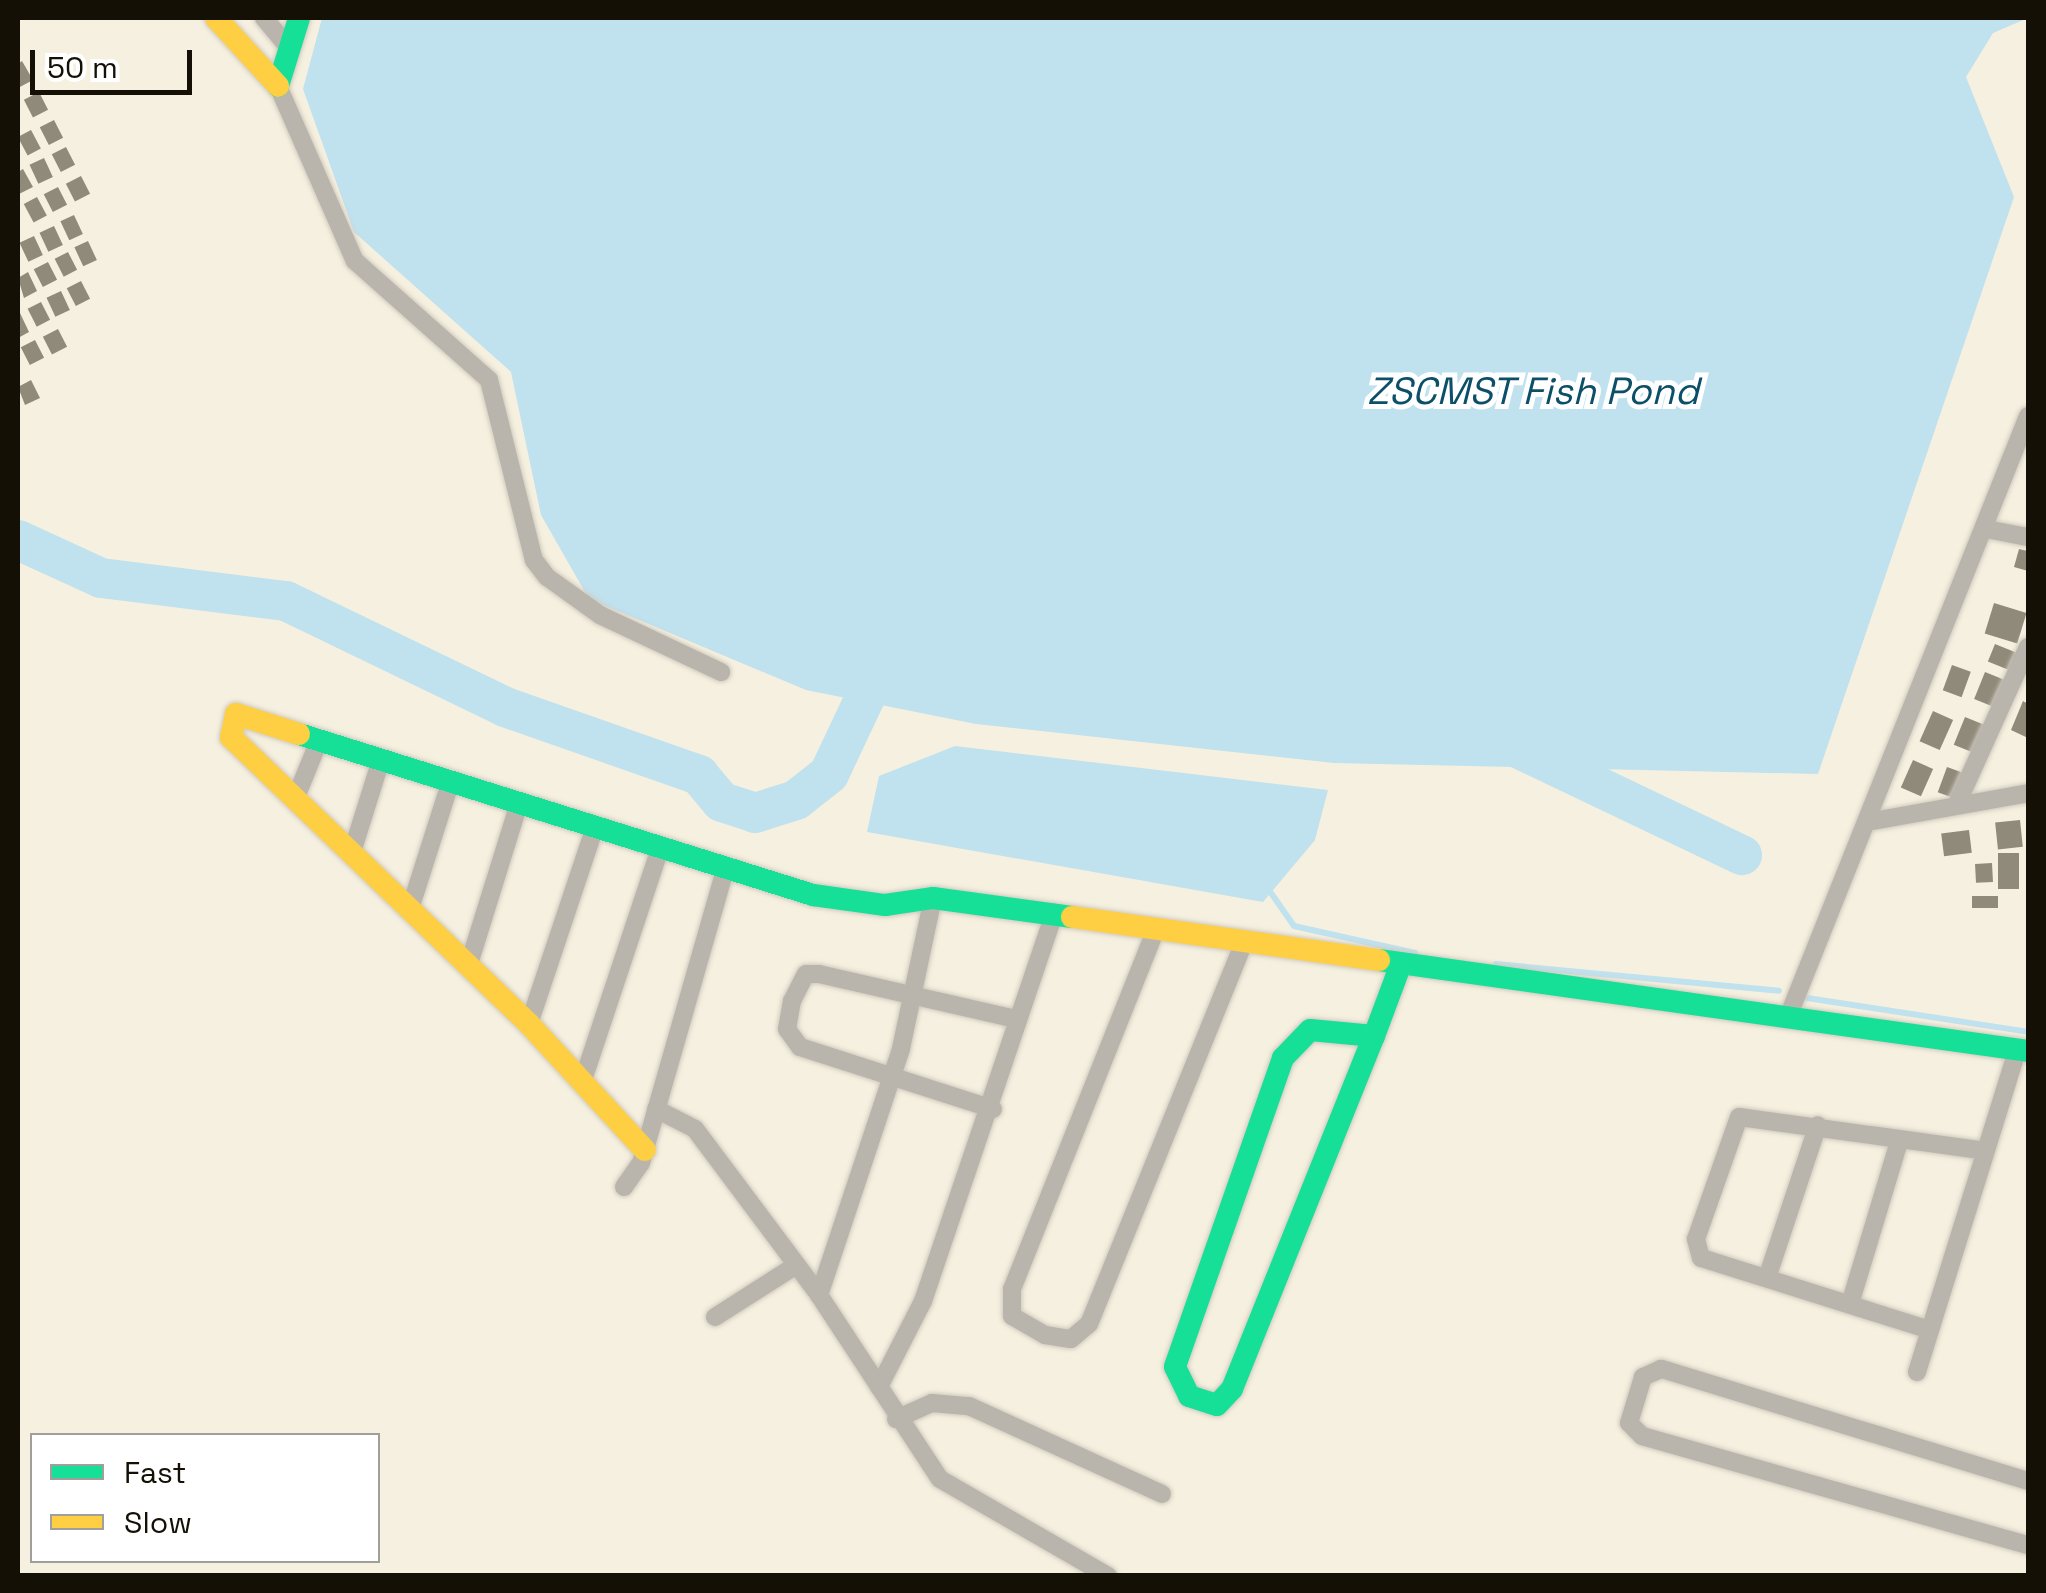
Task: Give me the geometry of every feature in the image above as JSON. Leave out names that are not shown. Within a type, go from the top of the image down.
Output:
[{"type":"street","points":[[216,18],[278,86],[355,261],[489,380],[534,560],[547,577],[600,615],[721,672]]},
{"type":"street","points":[[264,18],[288,47]]},
{"type":"street","points":[[278,86],[299,18]]},
{"type":"street","points":[[1788,1017],[1873,821],[1905,717],[1986,529],[2028,416]]},
{"type":"street","points":[[1986,529],[2028,538]]},
{"type":"street","points":[[1957,804],[2028,647]]},
{"type":"street","points":[[645,1150],[469,964],[353,849],[231,737],[230,721],[242,712],[318,743],[518,808],[725,871],[850,902],[933,898],[1156,929],[1399,970],[2023,1050],[1986,1151],[1918,1372]]},
{"type":"street","points":[[296,797],[318,743]]},
{"type":"street","points":[[353,849],[380,763]]},
{"type":"street","points":[[410,909],[449,786]]},
{"type":"street","points":[[1873,821],[2028,794]]},
{"type":"street","points":[[469,964],[518,808]]},
{"type":"street","points":[[529,1024],[594,830]]},
{"type":"street","points":[[582,1083],[660,850]]},
{"type":"street","points":[[624,1187],[645,1150],[725,871]]},
{"type":"street","points":[[819,1295],[886,1077],[915,998],[933,898]]},
{"type":"street","points":[[879,1387],[923,1301],[993,1110],[1016,1019],[1054,914]]},
{"type":"street","points":[[1156,929],[1012,1290],[1012,1316],[1044,1334],[1071,1339],[1090,1324],[1244,943]]},
{"type":"street","points":[[1374,1036],[1310,1030],[1282,1058],[1176,1366],[1188,1396],[1216,1405],[1232,1389],[1374,1036],[1399,970]]},
{"type":"street","points":[[993,1110],[800,1047],[787,1028],[792,1001],[806,974],[818,974],[1016,1019]]},
{"type":"street","points":[[656,1109],[695,1129],[819,1295],[896,1419],[940,1479],[1106,1575]]},
{"type":"street","points":[[1930,1330],[1767,1278],[1696,1249],[1732,1128],[1748,1116],[1818,1124],[1899,1142],[1986,1151]]},
{"type":"street","points":[[1767,1278],[1818,1124]]},
{"type":"street","points":[[1850,1304],[1899,1142]]},
{"type":"street","points":[[715,1318],[795,1266]]},
{"type":"street","points":[[2028,1481],[1661,1369],[1643,1377],[1629,1424],[1642,1436],[2028,1545]]},
{"type":"street","points":[[896,1419],[932,1403],[969,1406],[1162,1494]]},
{"type":"water","name":"ZSCMST Fish Pond","points":[[322,18],[2028,18],[1993,33],[1966,77],[2014,197],[1818,774],[1334,763],[976,724],[806,690],[589,599],[541,515],[511,372],[354,232],[303,89]]},
{"type":"water","points":[[955,746],[1328,790],[1315,840],[1263,902],[867,832],[879,776]]},
{"type":"building","points":[[22,61],[33,80],[18,88],[18,64]]},
{"type":"building","points":[[39,92],[48,110],[33,118],[24,100]]},
{"type":"building","points":[[54,120],[63,138],[49,145],[40,127]]},
{"type":"building","points":[[31,130],[41,149],[28,156],[18,137]]},
{"type":"building","points":[[66,147],[75,165],[61,172],[52,154]]},
{"type":"building","points":[[44,158],[53,177],[38,184],[29,165]]},
{"type":"building","points":[[23,169],[33,187],[19,194],[18,172]]},
{"type":"building","points":[[81,176],[90,194],[75,202],[66,184]]},
{"type":"building","points":[[58,187],[67,205],[53,212],[44,194]]},
{"type":"building","points":[[37,197],[47,216],[34,223],[24,204]]},
{"type":"building","points":[[74,215],[83,234],[69,240],[60,221]]},
{"type":"building","points":[[54,226],[63,245],[48,252],[39,233]]},
{"type":"building","points":[[34,236],[43,255],[28,262],[19,243]]},
{"type":"building","points":[[88,241],[97,260],[83,266],[74,247]]},
{"type":"building","points":[[68,252],[77,270],[64,277],[55,259]]},
{"type":"building","points":[[48,262],[57,280],[43,287],[34,269]]},
{"type":"building","points":[[28,272],[37,291],[24,298],[18,278]]},
{"type":"building","points":[[81,281],[90,299],[76,306],[67,288]]},
{"type":"building","points":[[61,291],[70,310],[55,317],[46,298]]},
{"type":"building","points":[[41,302],[50,320],[37,327],[28,309]]},
{"type":"building","points":[[18,314],[29,332],[18,338]]},
{"type":"building","points":[[58,329],[67,347],[52,355],[43,337]]},
{"type":"building","points":[[35,340],[44,358],[30,365],[21,347]]},
{"type":"building","points":[[31,380],[40,398],[25,405],[18,387]]},
{"type":"building","points":[[2019,549],[2028,551],[2028,571],[2014,567]]},
{"type":"building","points":[[1994,603],[2027,613],[2017,644],[1985,634]]},
{"type":"building","points":[[1995,644],[2017,653],[2010,671],[1988,662]]},
{"type":"building","points":[[1952,665],[1971,672],[1962,697],[1943,690]]},
{"type":"building","points":[[1985,672],[2005,680],[1995,707],[1974,699]]},
{"type":"building","points":[[2023,701],[2028,704],[2028,738],[2011,730]]},
{"type":"building","points":[[1933,711],[1953,720],[1940,750],[1920,741]]},
{"type":"building","points":[[1965,717],[1985,725],[1974,753],[1954,745]]},
{"type":"building","points":[[1913,760],[1933,769],[1921,796],[1901,787]]},
{"type":"building","points":[[1947,767],[1966,774],[1957,799],[1938,792]]},
{"type":"building","points":[[2020,820],[2023,847],[1998,849],[1995,823]]},
{"type":"building","points":[[1969,830],[1972,853],[1944,856],[1941,833]]},
{"type":"building","points":[[1998,853],[2019,853],[2019,889],[1998,889]]},
{"type":"building","points":[[1992,863],[1993,882],[1976,883],[1975,864]]},
{"type":"building","points":[[1972,896],[1998,896],[1998,908],[1972,908]]},
{"type":"waterway","points":[[18,540],[101,578],[286,601],[505,707],[699,775],[722,802],[755,813],[796,800],[829,774],[887,651]]},
{"type":"waterway","points":[[1511,745],[1742,855]]},
{"type":"waterway","points":[[1271,893],[1294,926],[1415,953]]},
{"type":"waterway","points":[[1496,964],[1779,991]]},
{"type":"waterway","points":[[1807,998],[2028,1032]]},
{"type":"traffic: fast","points":[[278,86],[299,18]]},
{"type":"traffic: fast","points":[[299,734],[813,895],[885,905],[933,898],[1072,917]]},
{"type":"traffic: fast","points":[[1379,960],[2028,1051]]},
{"type":"traffic: fast","points":[[1374,1036],[1310,1030],[1283,1058],[1175,1367],[1189,1396],[1217,1405],[1232,1389],[1374,1036],[1399,969]]},
{"type":"traffic: slow","points":[[216,18],[278,86]]},
{"type":"traffic: slow","points":[[299,734],[236,714],[231,737],[529,1024],[645,1150]]},
{"type":"traffic: slow","points":[[1072,917],[1379,960]]}]
